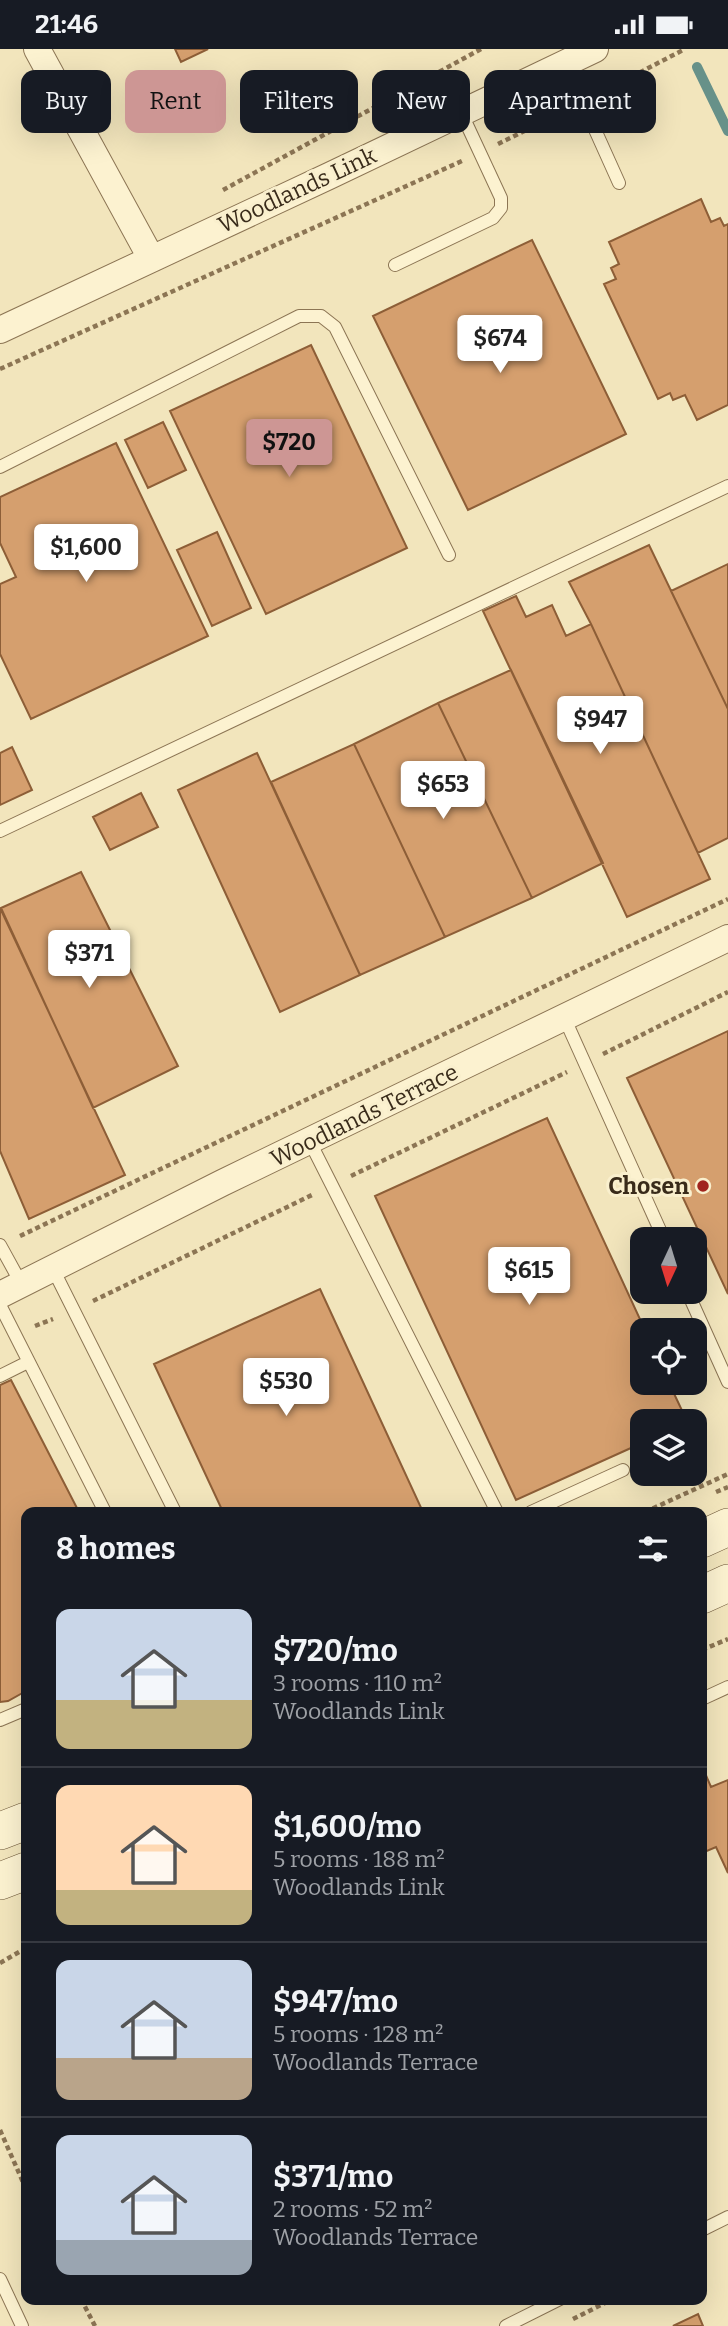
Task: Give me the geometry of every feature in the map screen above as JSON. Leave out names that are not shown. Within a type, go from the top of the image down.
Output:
[{"type":"main road","points":[[707,1537],[728,1527]]},
{"type":"main road","points":[[707,1593],[728,1583]]},
{"type":"main road","points":[[0,1831],[21,1823]]},
{"type":"main road","points":[[0,1881],[21,1873]]},
{"type":"street","points":[[37,49],[151,258]]},
{"type":"street","name":"Woodlands Link","points":[[470,108],[594,49]]},
{"type":"street","name":"Woodlands Link","points":[[0,330],[418,133]]},
{"type":"street","name":"Woodlands Terrace","points":[[11,1290],[210,1189],[728,938]]},
{"type":"lane","points":[[565,62],[569,70]]},
{"type":"lane","points":[[396,265],[494,218],[501,208],[501,198],[470,131]]},
{"type":"lane","points":[[597,133],[619,183]]},
{"type":"lane","points":[[0,467],[299,316],[321,316],[335,327],[449,555]]},
{"type":"lane","points":[[0,831],[728,486]]},
{"type":"lane","points":[[564,1017],[659,1227]]},
{"type":"lane","points":[[310,1142],[494,1507]]},
{"type":"lane","points":[[0,1245],[11,1290]]},
{"type":"lane","points":[[53,1269],[172,1507]]},
{"type":"lane","points":[[693,1304],[728,1382]]},
{"type":"lane","points":[[0,1305],[101,1507]]},
{"type":"lane","points":[[0,1376],[28,1362]]},
{"type":"lane","points":[[542,1507],[622,1470]]},
{"type":"lane","points":[[707,1697],[728,1687]]},
{"type":"lane","points":[[0,1720],[21,1711]]},
{"type":"lane","points":[[707,2228],[728,2217]]},
{"type":"lane","points":[[0,2279],[22,2326]]},
{"type":"lane","points":[[506,2326],[548,2305]]},
{"type":"path","points":[[218,193],[481,49]]},
{"type":"path","points":[[645,70],[685,49]]},
{"type":"path","points":[[0,369],[520,133]]},
{"type":"path","points":[[12,1239],[728,899]]},
{"type":"path","points":[[15,1335],[73,1310],[728,992]]},
{"type":"path","points":[[656,1507],[728,1474]]},
{"type":"path","points":[[707,1648],[728,1639]]},
{"type":"path","points":[[0,1963],[21,1951]]},
{"type":"path","points":[[0,2130],[21,2178]]},
{"type":"path","points":[[84,2305],[95,2326]]},
{"type":"path","points":[[570,2321],[601,2305]]},
{"type":"building","points":[[175,49],[208,49],[181,62]]},
{"type":"building","points":[[701,199],[711,222],[720,218],[724,226],[728,224],[728,405],[697,420],[685,395],[673,400],[670,393],[658,399],[604,284],[616,279],[611,268],[619,264],[609,242]]},
{"type":"building","points":[[532,240],[626,434],[468,510],[373,316]]},
{"type":"building","points":[[311,345],[407,548],[266,614],[170,411]]},
{"type":"building","points":[[163,422],[186,470],[148,488],[125,440]]},
{"type":"building","points":[[116,443],[208,636],[31,719],[0,654],[0,584],[16,577],[0,543],[0,497]]},
{"type":"building","points":[[217,532],[251,608],[212,626],[177,550]]},
{"type":"building","points":[[649,545],[728,709],[728,838],[698,853],[569,582]]},
{"type":"building","points":[[728,564],[728,709],[671,591]]},
{"type":"building","points":[[516,596],[526,617],[552,605],[566,636],[591,624],[710,879],[627,917],[483,611]]},
{"type":"building","points":[[511,670],[603,863],[532,898],[438,703]]},
{"type":"building","points":[[438,703],[532,898],[445,937],[354,744]]},
{"type":"building","points":[[354,744],[445,937],[360,975],[271,782]]},
{"type":"building","points":[[12,747],[32,790],[0,805],[0,753]]},
{"type":"building","points":[[257,753],[360,975],[280,1012],[178,790]]},
{"type":"building","points":[[141,793],[158,827],[110,850],[93,817]]},
{"type":"building","points":[[81,872],[178,1066],[93,1108],[1,908]]},
{"type":"building","points":[[0,908],[125,1175],[29,1219],[0,1151]]},
{"type":"building","name":"Chosen","points":[[728,1031],[728,1294],[707,1249],[707,1227],[697,1227],[627,1078]]},
{"type":"building","points":[[547,1118],[630,1298],[630,1304],[633,1304],[639,1318],[630,1318],[630,1395],[675,1395],[681,1409],[630,1409],[630,1448],[516,1500],[375,1196]]},
{"type":"building","points":[[320,1289],[421,1507],[221,1507],[154,1364]]},
{"type":"building","points":[[11,1380],[76,1507],[21,1507],[21,1694],[0,1702],[0,1385]]},
{"type":"building","points":[[707,1778],[711,1787],[728,1780],[728,1873],[716,1847],[707,1851]]},
{"type":"building","points":[[698,2314],[703,2326],[673,2326]]},
{"type":"waterway","points":[[697,67],[728,131]]},
{"type":"place","name":"Chosen","points":[[703,1186]]}]
